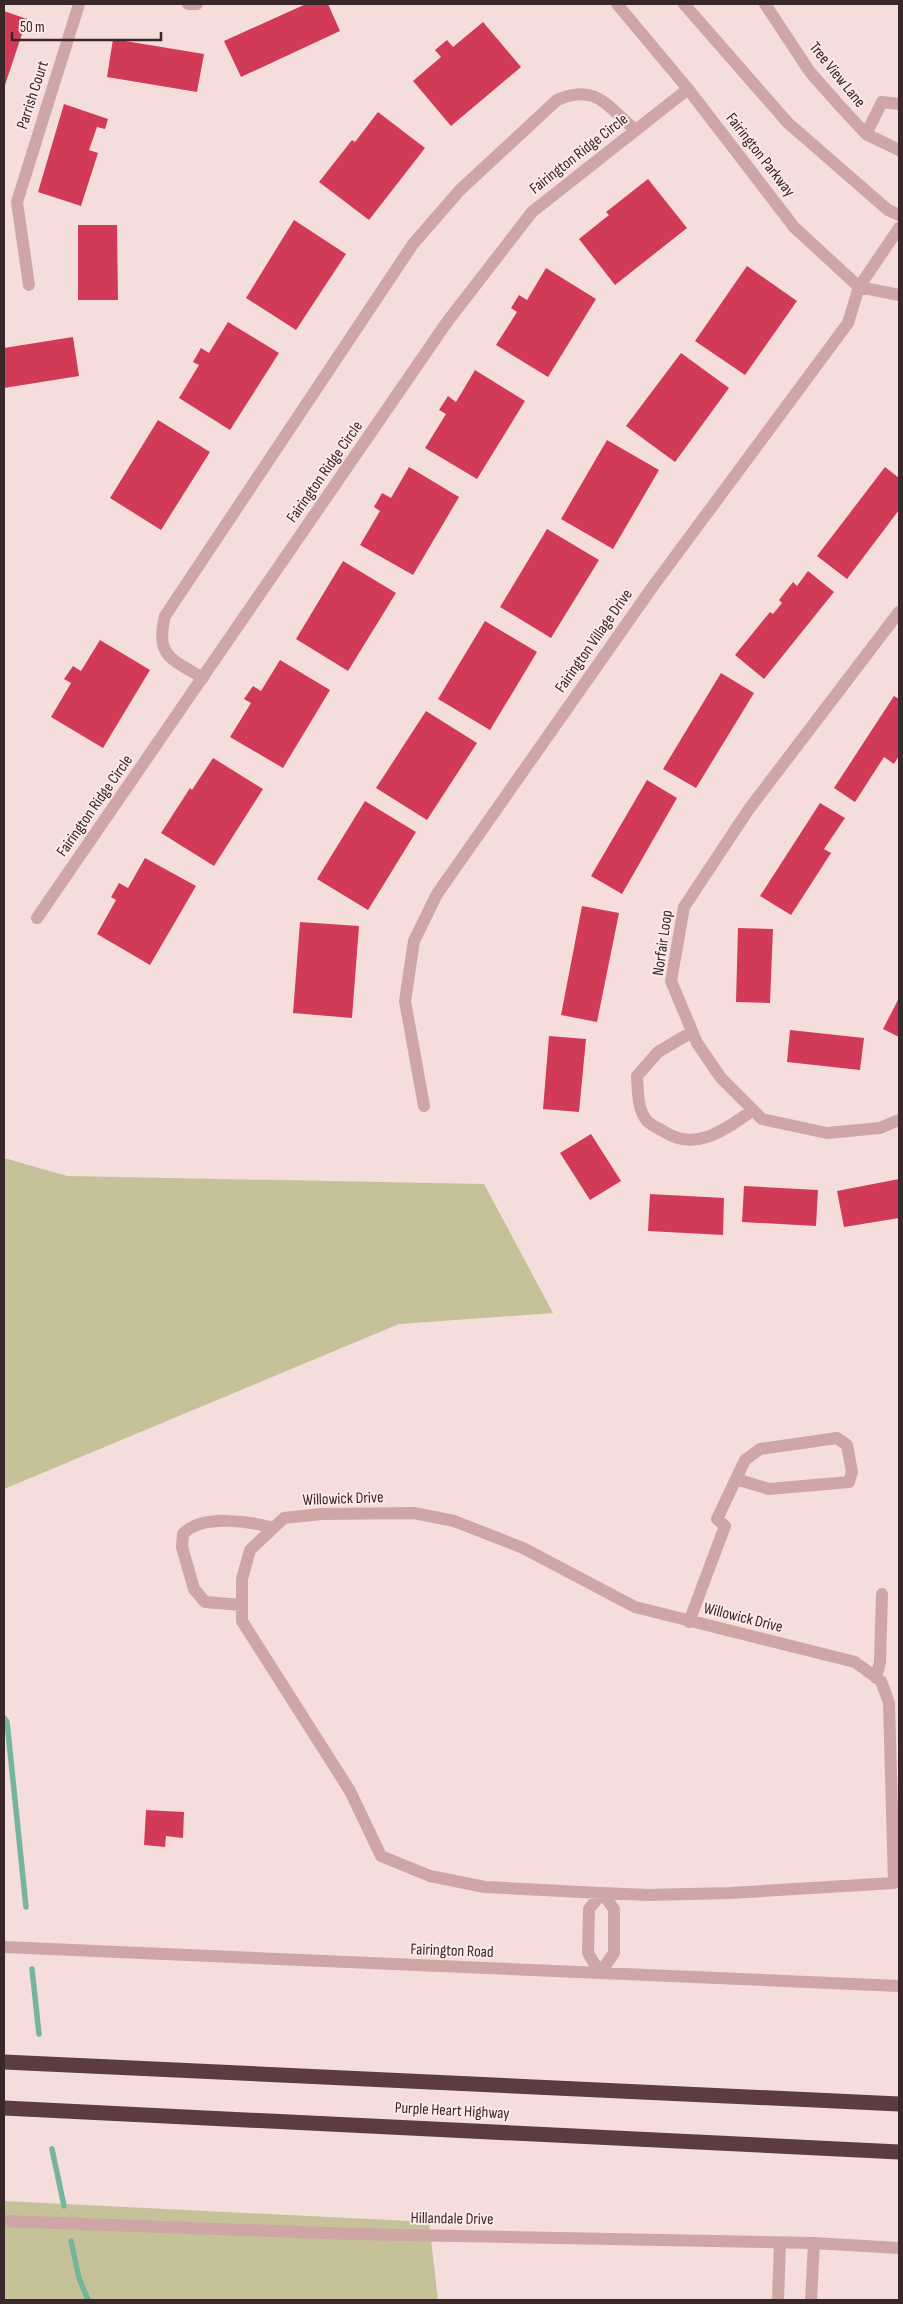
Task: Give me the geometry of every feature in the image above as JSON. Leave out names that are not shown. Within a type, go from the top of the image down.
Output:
[{"type":"highway","name":"Purple Heart Highway","points":[[4,2062],[899,2104]]},
{"type":"highway","name":"Purple Heart Highway","points":[[4,2108],[899,2152]]},
{"type":"street","name":"Parrish Court","points":[[29,285],[16,202],[79,4]]},
{"type":"street","points":[[188,4],[197,4]]},
{"type":"street","name":"Fairington Parkway","points":[[617,4],[688,89],[794,227],[859,287]]},
{"type":"street","points":[[684,4],[788,124],[888,210],[899,215]]},
{"type":"street","name":"Tree View Lane","points":[[766,4],[810,72],[866,134],[899,150]]},
{"type":"street","name":"Fairington Ridge Circle","points":[[37,918],[447,322],[532,212],[688,89]]},
{"type":"street","points":[[203,678],[174,661],[164,650],[160,634],[165,616],[413,244],[460,190],[558,100],[574,93],[594,94],[635,130]]},
{"type":"street","points":[[866,134],[882,102],[899,104]]},
{"type":"street","name":"Fairington Village Drive","points":[[424,1106],[405,1001],[414,941],[437,894],[651,589],[848,323],[859,287],[899,228]]},
{"type":"street","points":[[859,287],[899,295]]},
{"type":"street","name":"Norfair Loop","points":[[899,612],[749,809],[684,907],[671,981],[697,1044],[721,1078],[762,1119],[827,1133],[880,1128],[899,1120]]},
{"type":"street","points":[[692,1032],[658,1052],[637,1076],[639,1102],[647,1120],[674,1138],[692,1142],[724,1131],[753,1110]]},
{"type":"street","points":[[689,1622],[725,1526],[717,1520],[744,1460],[760,1449],[837,1438],[847,1445],[852,1472],[850,1482],[769,1489],[736,1479]]},
{"type":"street","name":"Willowick Drive","points":[[414,1513],[454,1521],[524,1548],[635,1606],[689,1622],[855,1662],[880,1681],[889,1703],[894,1883],[730,1893],[648,1895],[486,1887],[430,1876],[381,1856],[350,1791],[242,1621],[242,1579],[250,1550],[273,1528],[284,1518],[321,1514],[414,1513]]},
{"type":"street","points":[[242,1605],[205,1602],[194,1589],[182,1547],[182,1534],[188,1528],[227,1521],[252,1522],[273,1528]]},
{"type":"street","points":[[876,1678],[880,1662],[882,1594]]},
{"type":"street","points":[[602,1893],[614,1909],[614,1953],[600,1973],[588,1953],[589,1909],[602,1893]]},
{"type":"street","name":"Fairington Road","points":[[4,1948],[899,1986]]},
{"type":"street","name":"Hillandale Drive","points":[[4,2221],[350,2234],[814,2243],[899,2248]]},
{"type":"street","points":[[778,2300],[780,2243]]},
{"type":"street","points":[[811,2300],[814,2243]]},
{"type":"shaded area","points":[[4,1158],[67,1176],[484,1184],[553,1313],[399,1324],[4,1489]]},
{"type":"shaded area","points":[[4,2201],[429,2222],[438,2300],[4,2300]]},
{"type":"building","points":[[306,4],[328,4],[340,31],[241,77],[224,41]]},
{"type":"building","points":[[4,11],[27,19],[4,88]]},
{"type":"building","points":[[483,22],[521,67],[451,126],[413,81],[441,57],[435,50],[447,40],[453,47]]},
{"type":"building","points":[[113,39],[204,54],[197,92],[107,77]]},
{"type":"building","points":[[64,104],[108,119],[105,129],[97,127],[89,150],[98,153],[81,206],[38,192]]},
{"type":"building","points":[[378,112],[425,148],[369,220],[319,182],[352,140],[355,142]]},
{"type":"building","points":[[648,179],[687,228],[615,285],[579,239],[609,215],[606,212]]},
{"type":"building","points":[[294,220],[346,254],[296,330],[246,298]]},
{"type":"building","points":[[78,225],[117,225],[118,300],[78,300]]},
{"type":"building","points":[[747,266],[797,301],[745,375],[695,341]]},
{"type":"building","points":[[546,268],[596,299],[548,377],[496,345],[517,312],[511,308],[519,295],[527,300]]},
{"type":"building","points":[[228,322],[279,353],[230,430],[179,398],[199,365],[193,362],[201,348],[209,353]]},
{"type":"building","points":[[73,337],[79,376],[4,388],[4,348]]},
{"type":"building","points":[[681,353],[729,388],[675,462],[626,426]]},
{"type":"building","points":[[475,370],[525,401],[477,479],[425,448],[446,414],[439,410],[448,396],[456,402]]},
{"type":"building","points":[[158,420],[210,452],[161,530],[110,498]]},
{"type":"building","points":[[607,440],[659,470],[613,549],[561,519]]},
{"type":"building","points":[[409,467],[459,497],[413,575],[360,545],[380,511],[374,507],[382,493],[391,498]]},
{"type":"building","points":[[885,467],[899,478],[899,510],[847,579],[817,556]]},
{"type":"building","points":[[547,529],[599,560],[551,638],[500,607]]},
{"type":"building","points":[[343,561],[396,593],[348,671],[296,639]]},
{"type":"building","points":[[808,571],[834,592],[764,679],[735,655],[770,612],[773,614],[782,603],[779,600],[793,582],[797,586]]},
{"type":"building","points":[[485,621],[537,652],[490,730],[438,699]]},
{"type":"building","points":[[100,640],[150,670],[103,748],[51,717],[71,683],[64,679],[73,666],[81,671]]},
{"type":"building","points":[[280,660],[330,690],[283,768],[230,737],[251,703],[244,699],[253,686],[261,691]]},
{"type":"building","points":[[721,673],[754,693],[696,788],[663,769]]},
{"type":"building","points":[[894,696],[899,699],[899,756],[894,764],[884,757],[855,802],[834,788]]},
{"type":"building","points":[[426,711],[477,743],[427,820],[376,788]]},
{"type":"building","points":[[213,758],[263,789],[214,866],[161,833],[190,788],[192,790]]},
{"type":"building","points":[[647,780],[677,798],[622,894],[591,876]]},
{"type":"building","points":[[365,801],[416,832],[368,910],[317,879]]},
{"type":"building","points":[[820,803],[845,818],[824,849],[831,853],[791,915],[760,896]]},
{"type":"building","points":[[145,858],[196,886],[150,965],[97,934],[116,900],[111,897],[119,883],[128,888]]},
{"type":"building","points":[[582,906],[619,913],[597,1022],[561,1015]]},
{"type":"building","points":[[300,922],[359,926],[352,1018],[293,1013]]},
{"type":"building","points":[[738,928],[773,929],[770,1003],[736,1002]]},
{"type":"building","points":[[899,998],[899,1037],[883,1029]]},
{"type":"building","points":[[790,1030],[864,1038],[860,1070],[787,1062]]},
{"type":"building","points":[[549,1036],[586,1039],[579,1112],[543,1109]]},
{"type":"building","points":[[591,1134],[621,1181],[590,1200],[560,1153]]},
{"type":"building","points":[[899,1179],[899,1218],[844,1227],[837,1191]]},
{"type":"building","points":[[744,1186],[818,1190],[816,1226],[742,1222]]},
{"type":"building","points":[[650,1194],[724,1198],[723,1235],[648,1231]]},
{"type":"building","points":[[146,1810],[184,1812],[183,1838],[166,1836],[165,1847],[144,1845]]},
{"type":"waterway","points":[[4,1718],[7,1722],[26,1907]]},
{"type":"waterway","points":[[32,1969],[39,2034]]},
{"type":"waterway","points":[[52,2149],[64,2206]]},
{"type":"waterway","points":[[71,2241],[79,2278],[88,2300]]}]
